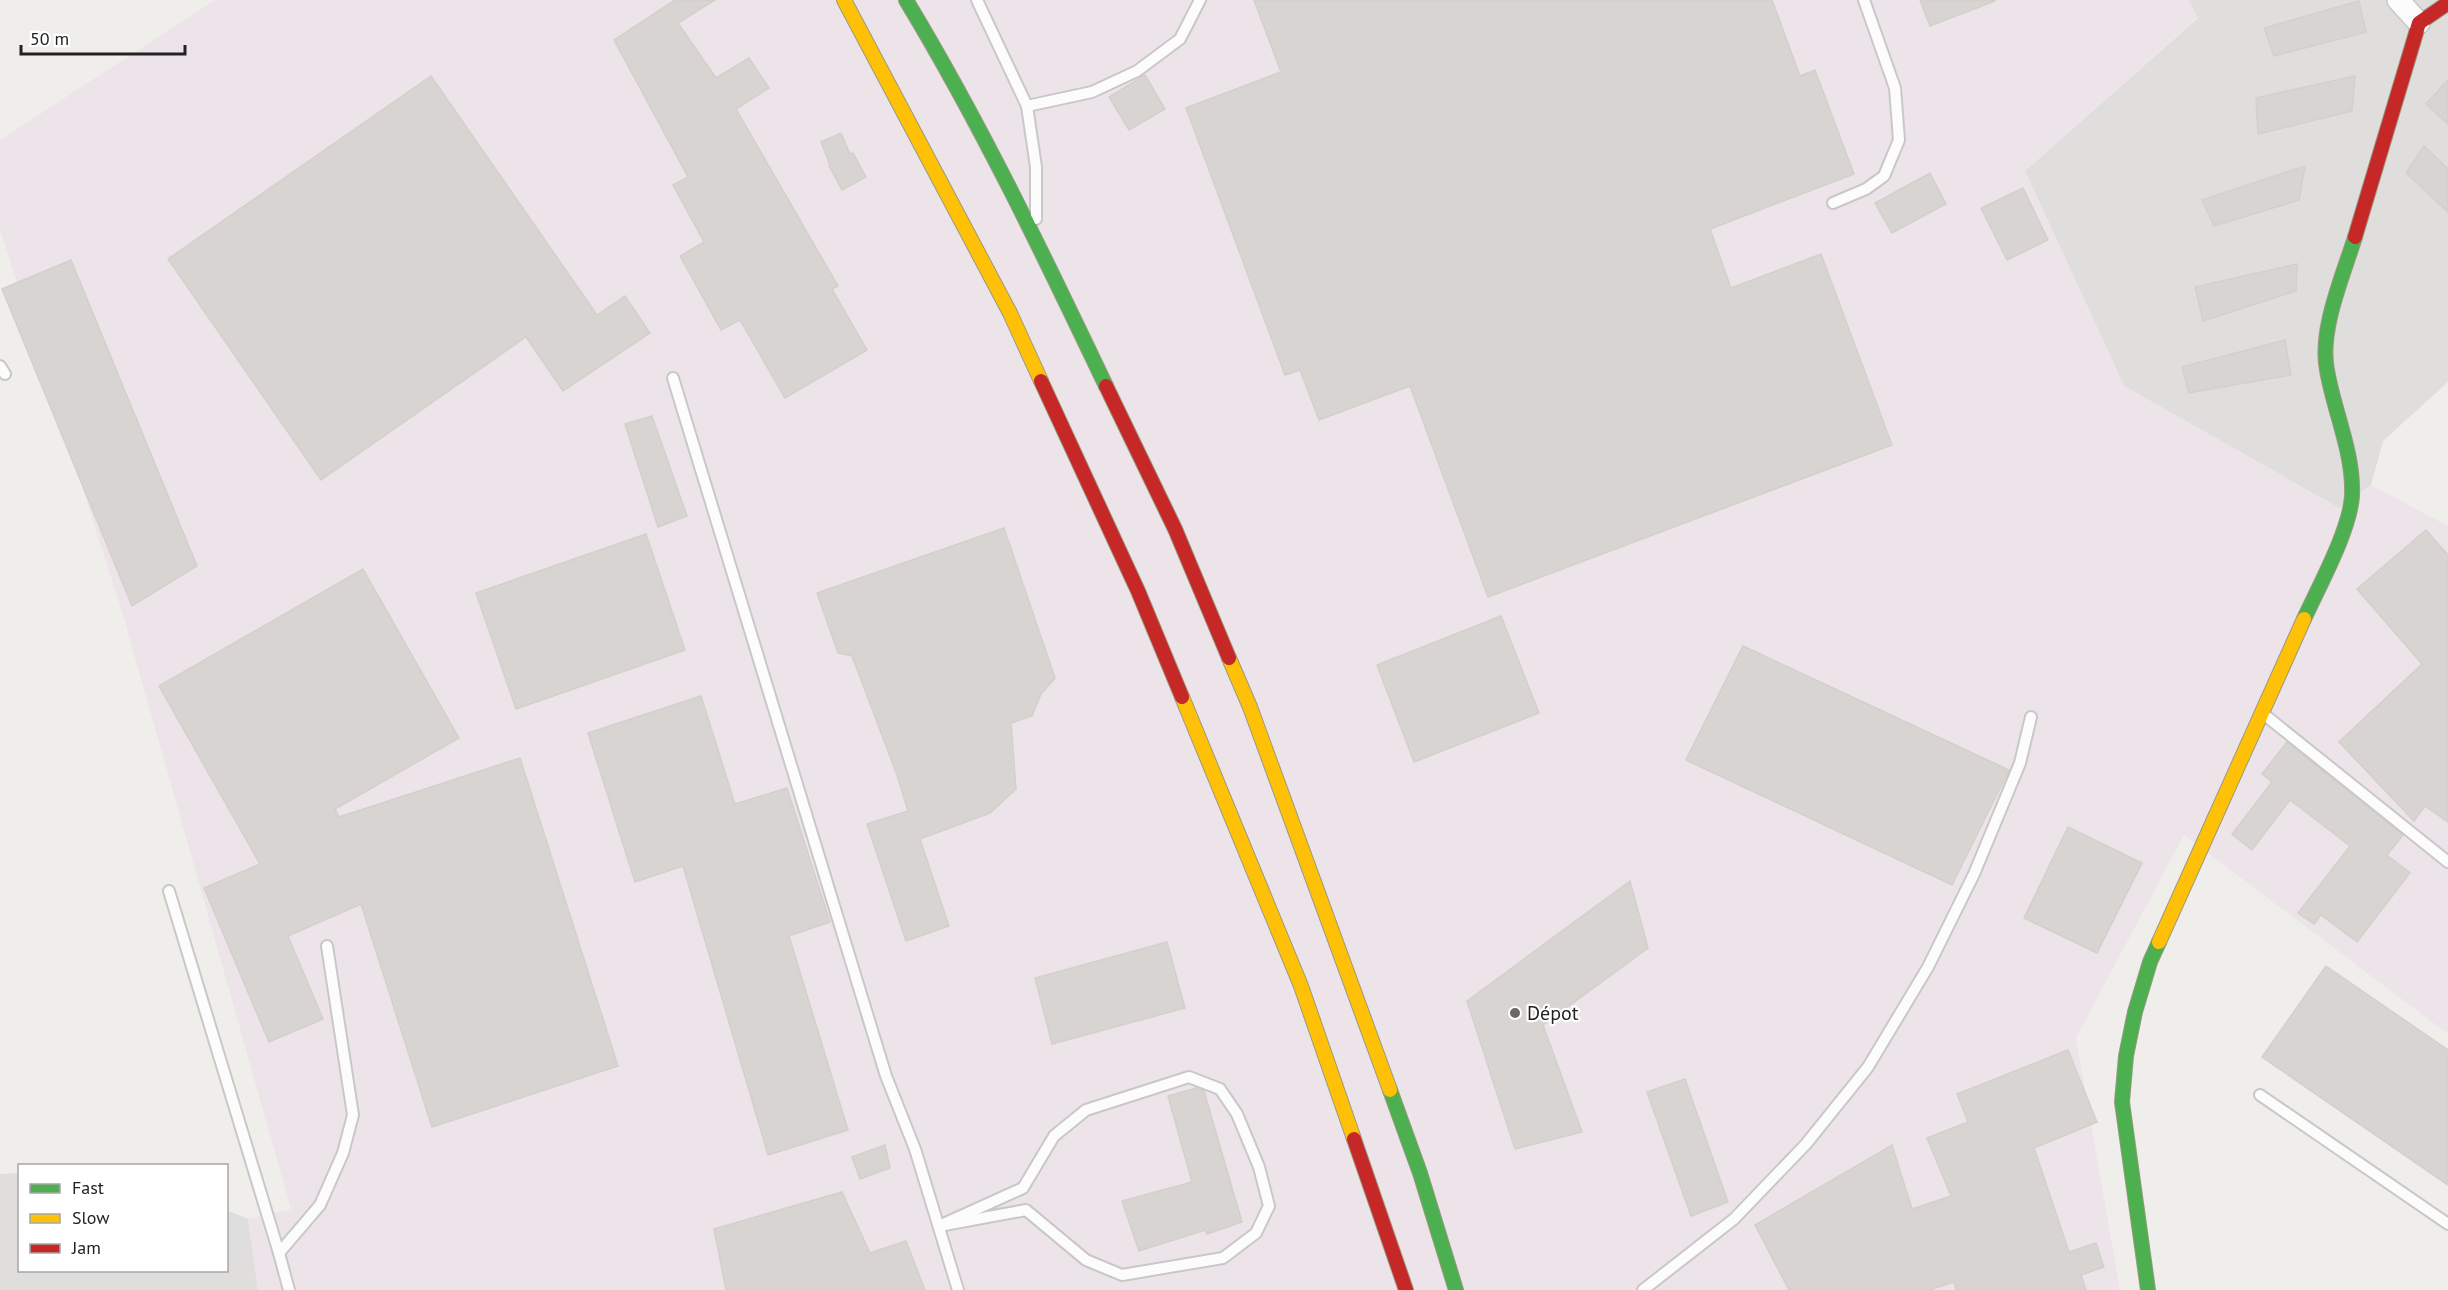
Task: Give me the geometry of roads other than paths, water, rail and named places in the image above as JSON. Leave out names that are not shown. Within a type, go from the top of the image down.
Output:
[{"type":"main road","points":[[844,0],[1011,313],[1138,591],[1301,986],[1406,1290]]},
{"type":"main road","points":[[906,0],[1036,240],[1175,529],[1250,707],[1420,1173],[1456,1290]]},
{"type":"main road","points":[[2148,1290],[2122,1102],[2126,1056],[2135,1012],[2150,962],[2343,531],[2352,497],[2350,466],[2326,368],[2327,331],[2419,23],[2448,3]]},
{"type":"street","points":[[2398,0],[2419,23]]},
{"type":"lane","points":[[977,0],[1027,106],[1036,167],[1036,240]]},
{"type":"lane","points":[[1027,106],[1092,92],[1137,71],[1180,39],[1200,0]]},
{"type":"lane","points":[[1833,203],[1866,189],[1884,176],[1899,140],[1895,88],[1864,0]]},
{"type":"lane","points":[[673,378],[883,1065],[915,1149],[958,1290]]},
{"type":"lane","points":[[2263,714],[2448,862]]},
{"type":"lane","points":[[1643,1290],[1734,1219],[1806,1144],[1868,1067],[1928,967],[1974,874],[2020,763],[2031,717]]},
{"type":"lane","points":[[169,891],[289,1290]]},
{"type":"lane","points":[[279,1253],[320,1205],[343,1154],[353,1115],[327,946]]},
{"type":"lane","points":[[1189,1077],[1220,1089],[1237,1114],[1259,1167],[1269,1206],[1256,1233],[1222,1258],[1122,1275],[1086,1260],[1026,1209],[939,1226],[1023,1188],[1054,1136],[1086,1110],[1189,1077]]},
{"type":"lane","points":[[2260,1095],[2448,1224]]},
{"type":"place","name":"Dépot","points":[[1515,1013]]}]
